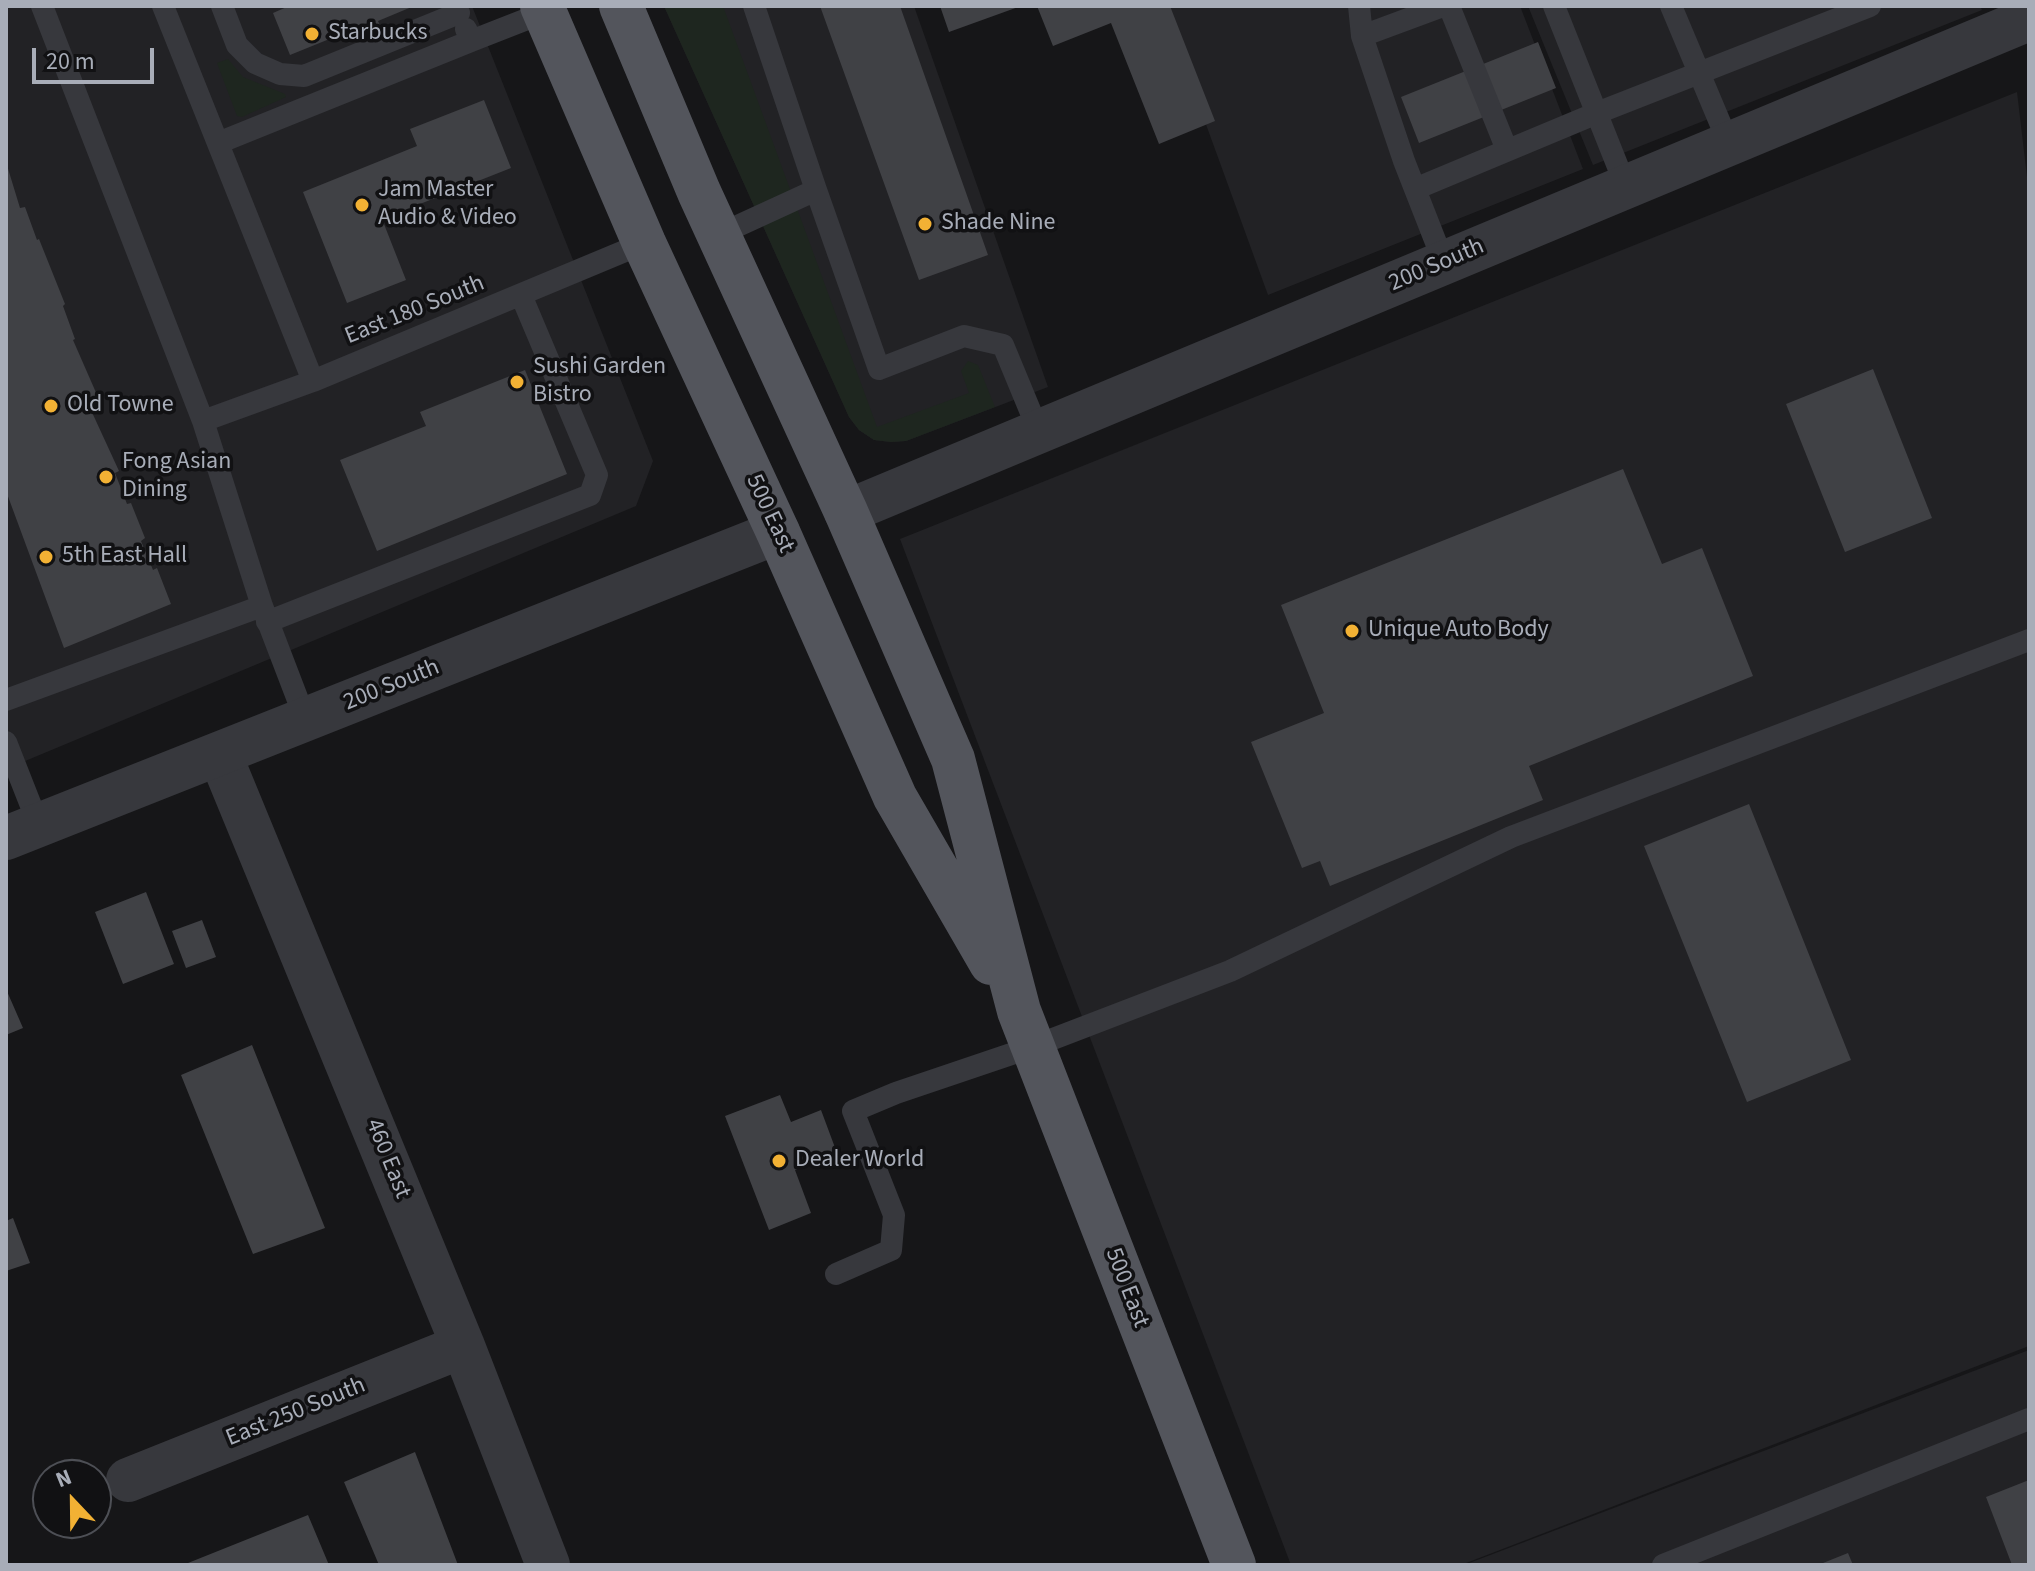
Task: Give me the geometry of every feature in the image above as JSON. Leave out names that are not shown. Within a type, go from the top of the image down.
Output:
[{"type":"main road","name":"500 East","points":[[621,6],[718,235],[846,512],[953,759],[1025,1029],[1234,1565]]},
{"type":"main road","name":"500 East","points":[[544,9],[644,243],[778,532],[895,797],[1025,1029]]},
{"type":"street","name":"200 South","points":[[846,512],[2029,19]]},
{"type":"street","name":"200 South","points":[[22,832],[778,532]]},
{"type":"street","name":"460 East","points":[[220,755],[463,1346],[548,1565]]},
{"type":"street","name":"East 250 South","points":[[128,1480],[463,1346]]},
{"type":"lane","points":[[42,6],[203,421],[264,614],[306,721]]},
{"type":"lane","points":[[163,6],[313,381]]},
{"type":"lane","points":[[222,6],[237,45],[255,63],[280,74],[304,76],[457,9],[471,41]]},
{"type":"lane","points":[[754,6],[879,369],[964,336],[1003,345],[1039,432]]},
{"type":"lane","points":[[1359,6],[1362,36],[1444,263]]},
{"type":"lane","points":[[1362,36],[1446,6],[1507,150]]},
{"type":"lane","points":[[1554,6],[1626,187]]},
{"type":"lane","points":[[1671,6],[1729,144]]},
{"type":"lane","points":[[1415,189],[1597,113],[1870,6]]},
{"type":"lane","points":[[218,143],[544,9]]},
{"type":"lane","points":[[718,235],[816,190]]},
{"type":"lane","name":"East 180 South","points":[[203,421],[313,381],[644,243]]},
{"type":"lane","points":[[6,700],[264,614],[590,495],[597,475],[521,295]]},
{"type":"lane","points":[[836,1274],[891,1250],[894,1215],[853,1111],[1025,1029],[1230,971],[1511,837],[2029,640]]},
{"type":"lane","points":[[6,742],[22,832]]},
{"type":"lane","points":[[1663,1565],[2029,1419]]},
{"type":"shaded area","points":[[6,6],[472,6],[653,461],[636,506],[6,769]]},
{"type":"shaded area","points":[[664,6],[914,6],[1048,387],[906,441],[874,440],[859,430],[849,417]]},
{"type":"shaded area","points":[[664,6],[723,6],[877,427],[969,393],[961,371],[968,361],[978,365],[995,407],[906,441],[874,440],[859,430],[849,417]]},
{"type":"shaded area","points":[[1163,6],[1520,6],[1583,169],[1268,295]]},
{"type":"shaded area","points":[[1528,6],[1980,6],[1982,10],[1593,165]]},
{"type":"shaded area","points":[[228,59],[243,77],[286,97],[242,117],[237,116],[217,63]]},
{"type":"shaded area","points":[[2017,92],[2029,194],[2029,1346],[1461,1565],[1291,1565],[900,539]]},
{"type":"shaded area","points":[[2029,1350],[2029,1565],[1464,1565]]},
{"type":"building","name":"Starbucks","points":[[289,6],[414,6],[378,21],[382,30],[363,38],[359,27],[290,55],[273,13]]},
{"type":"building","points":[[820,6],[900,6],[988,255],[919,280]]},
{"type":"building","points":[[940,6],[1021,6],[949,32]]},
{"type":"building","points":[[1037,6],[1170,6],[1215,121],[1159,144],[1111,23],[1053,46]]},
{"type":"building","points":[[1538,42],[1556,88],[1419,143],[1401,97]]},
{"type":"building","name":"Jam Master Audio & Video","points":[[484,100],[511,168],[382,219],[406,280],[347,303],[303,192],[417,146],[410,129]]},
{"type":"building","name":"Old Towne","points":[[6,162],[20,208],[25,207],[39,239],[65,304],[73,340],[101,404],[90,408],[119,471],[115,473],[127,504],[131,503],[145,538],[141,541],[153,570],[157,568],[171,604],[64,648],[6,491]]},
{"type":"building","points":[[1873,369],[1932,518],[1845,552],[1786,404]]},
{"type":"building","points":[[525,370],[567,474],[377,551],[340,460],[426,426],[420,412]]},
{"type":"building","points":[[1623,469],[1662,564],[1702,548],[1753,676],[1529,766],[1543,800],[1330,886],[1320,861],[1302,868],[1251,742],[1324,713],[1281,605]]},
{"type":"building","points":[[1749,804],[1851,1060],[1747,1102],[1644,846]]},
{"type":"building","points":[[146,892],[174,964],[123,984],[95,912]]},
{"type":"building","points":[[202,920],[216,957],[186,968],[172,931]]},
{"type":"building","points":[[6,989],[23,1028],[6,1035]]},
{"type":"building","points":[[252,1045],[325,1228],[253,1254],[181,1075]]},
{"type":"building","name":"Dealer World","points":[[780,1095],[791,1122],[821,1110],[837,1153],[795,1170],[811,1213],[769,1230],[725,1116]]},
{"type":"building","points":[[13,1218],[30,1263],[6,1271],[6,1221]]},
{"type":"building","points":[[415,1452],[458,1565],[379,1565],[344,1482]]},
{"type":"building","points":[[2029,1480],[2029,1565],[2012,1565],[1986,1497]]},
{"type":"building","points":[[308,1515],[329,1565],[188,1563]]},
{"type":"building","points":[[1848,1553],[1853,1565],[1818,1565]]},
{"type":"place","name":"Starbucks","points":[[312,34]]},
{"type":"place","name":"Jam Master Audio & Video","points":[[362,205]]},
{"type":"place","name":"Shade Nine","points":[[925,224]]},
{"type":"place","name":"Sushi Garden Bistro","points":[[517,382]]},
{"type":"place","name":"Old Towne","points":[[51,406]]},
{"type":"place","name":"Fong Asian Dining","points":[[106,477]]},
{"type":"place","name":"5th East Hall","points":[[46,557]]},
{"type":"place","name":"Unique Auto Body","points":[[1352,631]]},
{"type":"place","name":"Dealer World","points":[[779,1161]]}]
